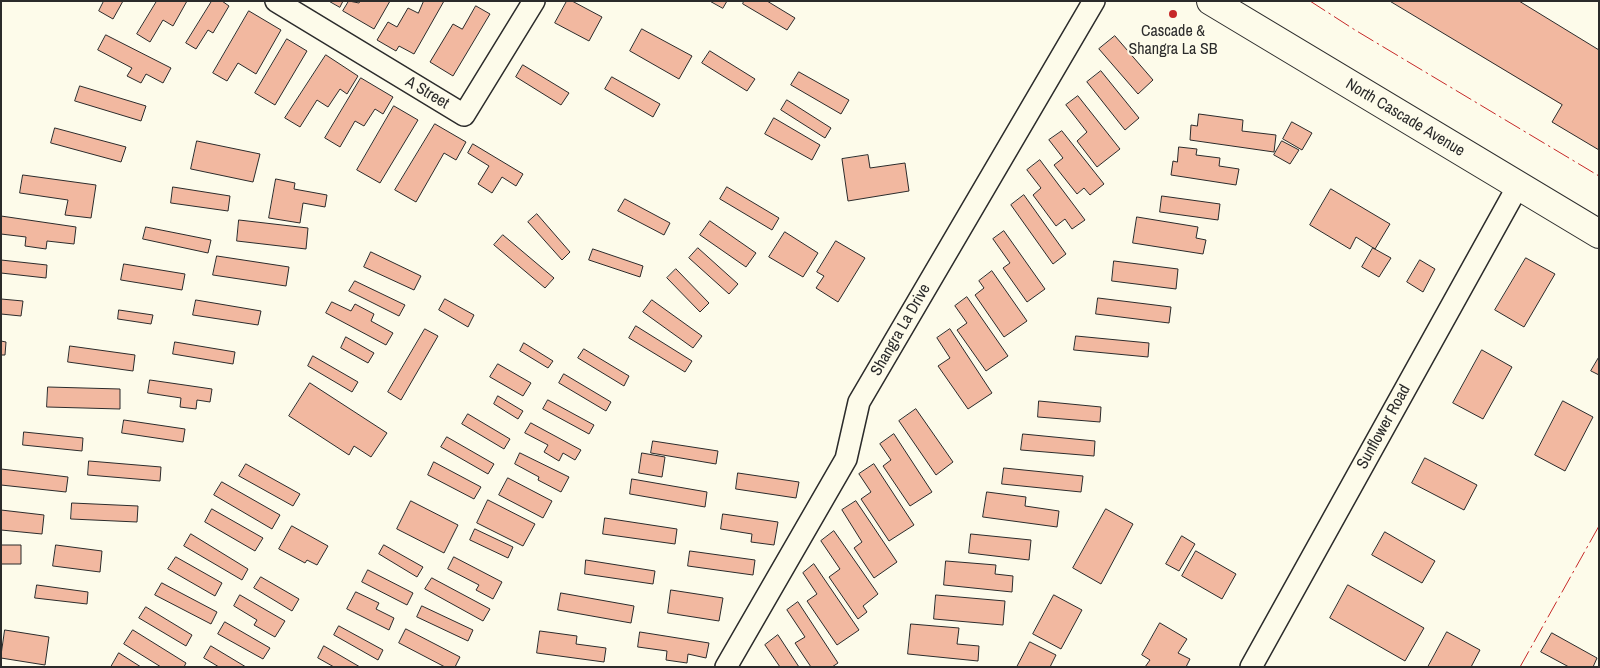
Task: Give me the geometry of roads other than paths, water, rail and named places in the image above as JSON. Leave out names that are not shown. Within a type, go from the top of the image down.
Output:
[{"type":"street","name":"A Street","points":[[276,1],[464,115],[534,1]]},
{"type":"street","name":"Shangra La Drive","points":[[726,667],[846,459],[859,402],[1094,1]]},
{"type":"street","name":"North Cascade Avenue","points":[[1211,1],[1599,234]]},
{"type":"street","name":"Sunflower Road","points":[[1251,667],[1518,186]]},
{"type":"place","name":"Cascade & Shangra La SB","points":[[1173,14]]}]
